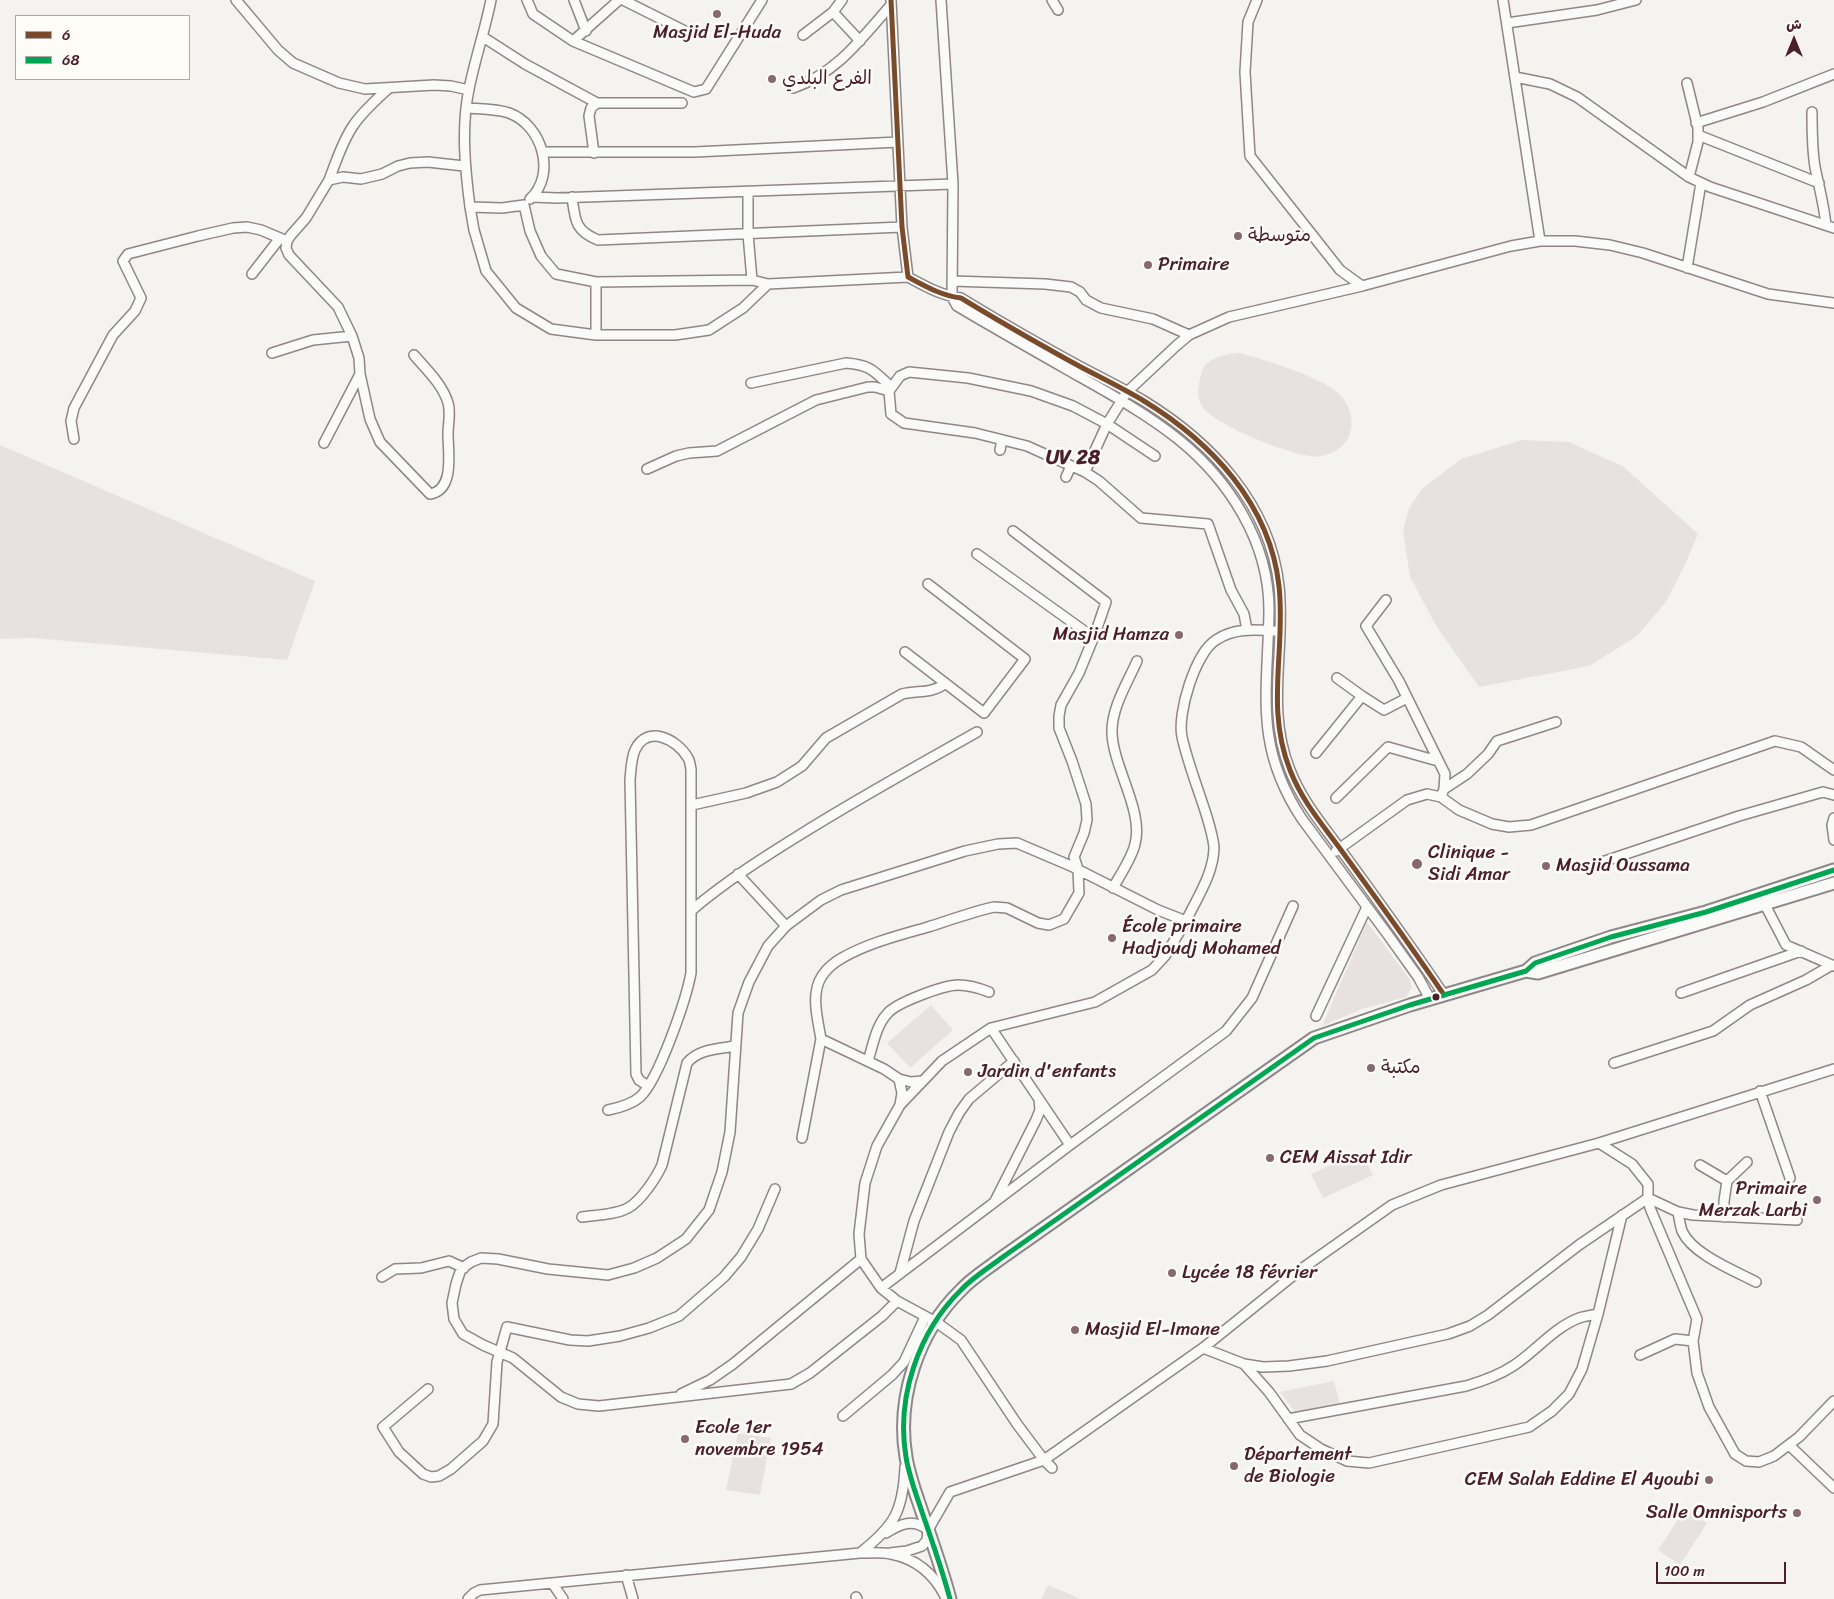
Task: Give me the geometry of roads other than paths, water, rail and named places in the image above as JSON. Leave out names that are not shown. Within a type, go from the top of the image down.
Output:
[{"type":"street","points":[[236,0],[278,50],[293,63],[339,83],[365,89],[434,85],[469,90]]},
{"type":"street","points":[[492,0],[469,90],[464,166],[474,230],[486,271],[516,308],[551,329],[596,335],[675,335],[709,330],[743,308],[768,284]]},
{"type":"street","points":[[526,0],[533,14],[573,40],[694,92],[706,88],[762,0]]},
{"type":"street","points":[[574,0],[586,31]]},
{"type":"street","points":[[573,40],[621,0],[689,33]]},
{"type":"street","points":[[803,35],[833,12],[842,0]]},
{"type":"street","points":[[941,0],[954,184],[952,297],[957,306],[1121,400],[1178,439],[1214,474],[1233,497],[1260,555],[1268,596],[1265,695],[1268,734],[1272,755],[1283,785],[1293,805],[1329,856],[1418,976],[1430,999]]},
{"type":"street","points":[[1052,0],[1058,10]]},
{"type":"street","points":[[1258,0],[1248,22],[1245,72],[1250,156],[1340,270],[1362,286]]},
{"type":"street","points":[[1503,0],[1540,241]]},
{"type":"street","points":[[1507,23],[1597,10],[1636,0]]},
{"type":"street","points":[[793,88],[813,80],[836,66],[892,3]]},
{"type":"street","points":[[892,3],[902,227],[908,277]]},
{"type":"street","points":[[833,12],[860,41]]},
{"type":"street","points":[[483,38],[525,64],[597,103],[682,104]]},
{"type":"street","points":[[1696,123],[1763,102],[1834,74]]},
{"type":"street","points":[[1515,77],[1550,84],[1577,97],[1689,177],[1701,183],[1830,227]]},
{"type":"street","points":[[1687,84],[1698,135],[1689,177]]},
{"type":"street","points":[[252,274],[306,218],[329,180],[339,152],[354,125],[389,88]]},
{"type":"street","points":[[594,153],[590,116],[591,108],[597,103]]},
{"type":"street","points":[[467,108],[509,113],[528,124],[538,139],[542,152],[544,171],[533,197],[524,205],[502,208],[470,207]]},
{"type":"street","points":[[1812,112],[1812,143],[1819,183],[1830,227]]},
{"type":"street","points":[[1698,135],[1819,183]]},
{"type":"street","points":[[542,152],[729,152],[898,142]]},
{"type":"street","points":[[329,180],[343,177],[361,178],[382,174],[398,166],[410,163],[428,162],[464,166]]},
{"type":"street","points":[[1687,268],[1701,183]]},
{"type":"street","points":[[533,197],[572,198],[748,193],[954,184]]},
{"type":"street","points":[[748,193],[748,234],[752,280]]},
{"type":"street","points":[[572,198],[575,219],[579,228],[585,235],[598,240],[902,227]]},
{"type":"street","points":[[524,205],[530,231],[541,256],[556,274],[596,282],[752,280],[768,284],[908,277],[952,297],[961,298],[1000,322],[1144,401],[1200,443],[1228,471],[1244,493],[1262,526],[1271,549],[1279,584],[1280,606],[1276,699],[1279,735],[1283,752],[1296,786],[1305,802],[1353,866],[1444,995]]},
{"type":"street","points":[[74,439],[71,421],[74,408],[113,335],[135,311],[141,298],[126,269],[123,261],[124,258],[133,252],[233,228],[247,227],[262,230],[284,240]]},
{"type":"street","points":[[284,240],[289,255],[338,307],[352,336],[359,358],[360,374],[370,419],[380,442],[430,494],[435,493],[448,477],[450,456],[448,403],[441,388],[414,355]]},
{"type":"street","points":[[1085,472],[1107,424],[1127,392],[1189,335],[1229,317],[1362,286],[1511,246],[1540,241],[1575,241],[1610,245],[1643,253],[1768,294],[1834,303]]},
{"type":"street","points":[[952,281],[1045,284],[1071,287],[1080,292],[1086,300],[1101,308],[1153,319],[1189,335]]},
{"type":"street","points":[[596,282],[596,335]]},
{"type":"street","points":[[272,353],[313,340],[352,336]]},
{"type":"street","points":[[751,383],[846,362],[862,364],[872,369],[890,389],[891,414],[904,423],[975,433],[1027,446],[1085,472],[1099,481],[1127,512],[1141,518],[1208,524],[1231,590],[1244,614],[1247,630]]},
{"type":"street","points":[[890,389],[900,376],[909,372],[932,378],[968,378],[999,389],[1031,391],[1107,424],[1139,449],[1155,456]]},
{"type":"street","points":[[324,443],[360,374]]},
{"type":"street","points":[[647,469],[676,456],[717,451],[816,400],[868,387],[875,386],[890,389]]},
{"type":"street","points":[[930,437],[931,427]]},
{"type":"street","points":[[1000,450],[1002,440]]},
{"type":"street","points":[[1066,477],[1071,466]]},
{"type":"street","points":[[802,1138],[821,1039],[816,1004],[818,987],[821,976],[830,967],[842,958],[903,934],[994,907],[1007,908],[1038,923],[1049,925],[1057,923],[1064,919],[1079,893],[1078,870],[1074,857],[1087,820],[1086,804],[1059,728],[1059,716],[1061,705],[1079,673],[1094,638],[1106,602],[1013,531]]},
{"type":"street","points":[[977,554],[1094,638]]},
{"type":"street","points":[[905,652],[984,714],[1025,658],[928,584]]},
{"type":"street","points":[[1386,600],[1366,626],[1407,698],[1445,774],[1443,793],[1459,810],[1492,824],[1509,827],[1532,825],[1776,741],[1802,747],[1834,770]]},
{"type":"street","points":[[1052,1468],[1044,1460],[990,1386],[961,1340],[936,1322],[897,1302],[881,1288],[862,1259],[859,1234],[871,1161],[877,1146],[900,1105],[942,1061],[991,1028],[1096,1002],[1152,970],[1165,956],[1186,921],[1211,867],[1214,846],[1182,736],[1181,718],[1184,701],[1199,661],[1215,640],[1238,631],[1279,631]]},
{"type":"street","points":[[1113,888],[1135,845],[1137,827],[1114,747],[1112,731],[1116,710],[1137,660]]},
{"type":"street","points":[[1337,678],[1384,710],[1407,698]]},
{"type":"street","points":[[692,805],[746,793],[777,782],[802,766],[826,738],[902,694],[931,692],[945,684]]},
{"type":"street","points":[[1316,753],[1362,696]]},
{"type":"street","points":[[1329,856],[1407,800],[1427,794],[1443,793],[1488,754],[1497,741],[1556,722]]},
{"type":"street","points":[[692,910],[738,874],[858,798],[977,732]]},
{"type":"street","points":[[608,1110],[639,1097],[648,1086],[658,1069],[688,988],[691,973],[691,769],[688,758],[669,739],[656,735],[647,737],[635,749],[630,780],[636,1074],[642,1084],[648,1086]]},
{"type":"street","points":[[1336,798],[1388,747],[1438,761]]},
{"type":"street","points":[[1602,862],[1739,816],[1823,792],[1834,795]]},
{"type":"street","points":[[1834,818],[1832,825],[1834,840]]},
{"type":"street","points":[[897,1302],[810,1373],[791,1384],[599,1406],[578,1404],[561,1397],[513,1358],[463,1334],[454,1319],[452,1304],[461,1269],[481,1258],[498,1259],[548,1269],[608,1275],[634,1268],[657,1258],[686,1239],[709,1210],[722,1172],[731,1124],[738,1014],[749,982],[768,946],[786,926],[821,900],[841,890],[965,851],[998,844],[1017,843],[1035,849],[1158,910],[1186,921]]},
{"type":"street","points":[[880,1537],[893,1521],[905,1482],[906,1459],[902,1421],[909,1377],[920,1350],[936,1322],[961,1289],[1000,1259],[1314,1038],[1430,999],[1526,971],[1538,973],[1762,900],[1834,870]]},
{"type":"street","points":[[738,874],[786,926]]},
{"type":"street","points":[[1762,900],[1834,883]]},
{"type":"street","points":[[1762,900],[1786,945],[1833,966]]},
{"type":"street","points":[[881,1288],[1070,1145],[1226,1031],[1252,998],[1294,906]]},
{"type":"street","points":[[1316,1016],[1367,907]]},
{"type":"street","points":[[1681,993],[1801,951]]},
{"type":"street","points":[[1614,1062],[1713,1031],[1750,1005],[1833,966]]},
{"type":"street","points":[[868,1061],[880,1023],[888,1012],[896,1006],[942,988],[957,985],[972,986],[989,992]]},
{"type":"street","points":[[991,1028],[1070,1145]]},
{"type":"street","points":[[821,1039],[884,1069],[899,1080],[922,1081]]},
{"type":"street","points":[[582,1217],[630,1208],[644,1194],[662,1165],[687,1063],[692,1057],[700,1053],[735,1046]]},
{"type":"street","points":[[900,1273],[914,1221],[949,1132],[969,1099],[1014,1061]]},
{"type":"street","points":[[468,1599],[474,1592],[480,1590],[860,1553],[890,1554],[922,1546],[927,1540],[928,1530],[950,1492],[1044,1460],[1203,1348],[1300,1270],[1392,1205],[1441,1185],[1599,1143],[1834,1069]]},
{"type":"street","points":[[899,1080],[902,1093],[900,1105]]},
{"type":"street","points":[[1760,1091],[1790,1178]]},
{"type":"street","points":[[995,1202],[1036,1120],[1040,1110],[1039,1099]]},
{"type":"street","points":[[1599,1143],[1632,1164],[1648,1184],[1650,1208],[1697,1318],[1693,1340],[1697,1373],[1709,1407],[1735,1454],[1746,1461],[1759,1462],[1774,1456],[1789,1445],[1834,1401]]},
{"type":"street","points":[[1724,1217],[1727,1180],[1747,1162]]},
{"type":"street","points":[[1700,1165],[1727,1180]]},
{"type":"street","points":[[428,1388],[383,1427],[400,1452],[423,1474],[431,1477],[438,1476],[451,1469],[483,1441],[490,1432],[494,1424],[497,1362],[507,1327],[570,1340],[588,1340],[620,1336],[649,1328],[679,1316],[724,1277],[741,1257],[758,1229],[774,1189]]},
{"type":"street","points":[[1648,1198],[1678,1212],[1693,1216],[1797,1220]]},
{"type":"street","points":[[1203,1348],[1244,1364],[1263,1367],[1289,1366],[1327,1360],[1448,1334],[1470,1326],[1488,1315],[1579,1245],[1648,1198]]},
{"type":"street","points":[[1678,1212],[1682,1231],[1700,1251],[1756,1282]]},
{"type":"street","points":[[1244,1364],[1268,1392],[1300,1435],[1346,1462],[1369,1463],[1529,1427],[1552,1411],[1569,1394],[1582,1369],[1598,1314],[1622,1215]]},
{"type":"street","points":[[672,1398],[710,1380],[733,1364],[862,1259]]},
{"type":"street","points":[[382,1277],[395,1269],[421,1268],[449,1261],[464,1268]]},
{"type":"street","points":[[1288,1419],[1484,1381],[1515,1365],[1550,1336],[1579,1318],[1598,1314]]},
{"type":"street","points":[[843,1416],[892,1375],[904,1362],[925,1317]]},
{"type":"street","points":[[1640,1355],[1675,1339],[1693,1340]]},
{"type":"street","points":[[1789,1445],[1834,1488]]},
{"type":"street","points":[[906,1459],[928,1530],[942,1567],[948,1599]]},
{"type":"street","points":[[860,1553],[880,1537],[899,1526],[921,1524],[928,1530]]},
{"type":"street","points":[[890,1554],[913,1562],[932,1575],[948,1599]]},
{"type":"street","points":[[626,1576],[633,1599]]},
{"type":"street","points":[[553,1584],[562,1599]]},
{"type":"place","name":"Masjid El-Huda","points":[[717,14]]},
{"type":"place","name":"الفرع البلدي","points":[[772,79]]},
{"type":"place","name":"متوسطة","points":[[1238,236]]},
{"type":"place","name":"Primaire","points":[[1148,265]]},
{"type":"place","name":"Masjid Hamza","points":[[1179,635]]},
{"type":"place","name":"Clinique - Sidi Amar","points":[[1417,864]]},
{"type":"place","name":"Masjid Oussama","points":[[1546,866]]},
{"type":"place","name":"École primaire Hadjoudj Mohamed","points":[[1112,938]]},
{"type":"place","name":"مكتبة","points":[[1371,1068]]},
{"type":"place","name":"Jardin d'enfants","points":[[968,1072]]},
{"type":"place","name":"CEM Aissat Idir","points":[[1270,1158]]},
{"type":"place","name":"Primaire Merzak Larbi","points":[[1817,1200]]},
{"type":"place","name":"Lycée 18 février","points":[[1172,1273]]},
{"type":"place","name":"Masjid El-Imane","points":[[1075,1330]]},
{"type":"place","name":"Ecole 1er novembre 1954","points":[[685,1439]]},
{"type":"place","name":"Département de Biologie","points":[[1234,1466]]},
{"type":"place","name":"CEM Salah Eddine El Ayoubi","points":[[1709,1480]]},
{"type":"place","name":"Salle Omnisports","points":[[1797,1513]]},
{"type":"district","name":"UV 28","points":[[1073,459]]}]
